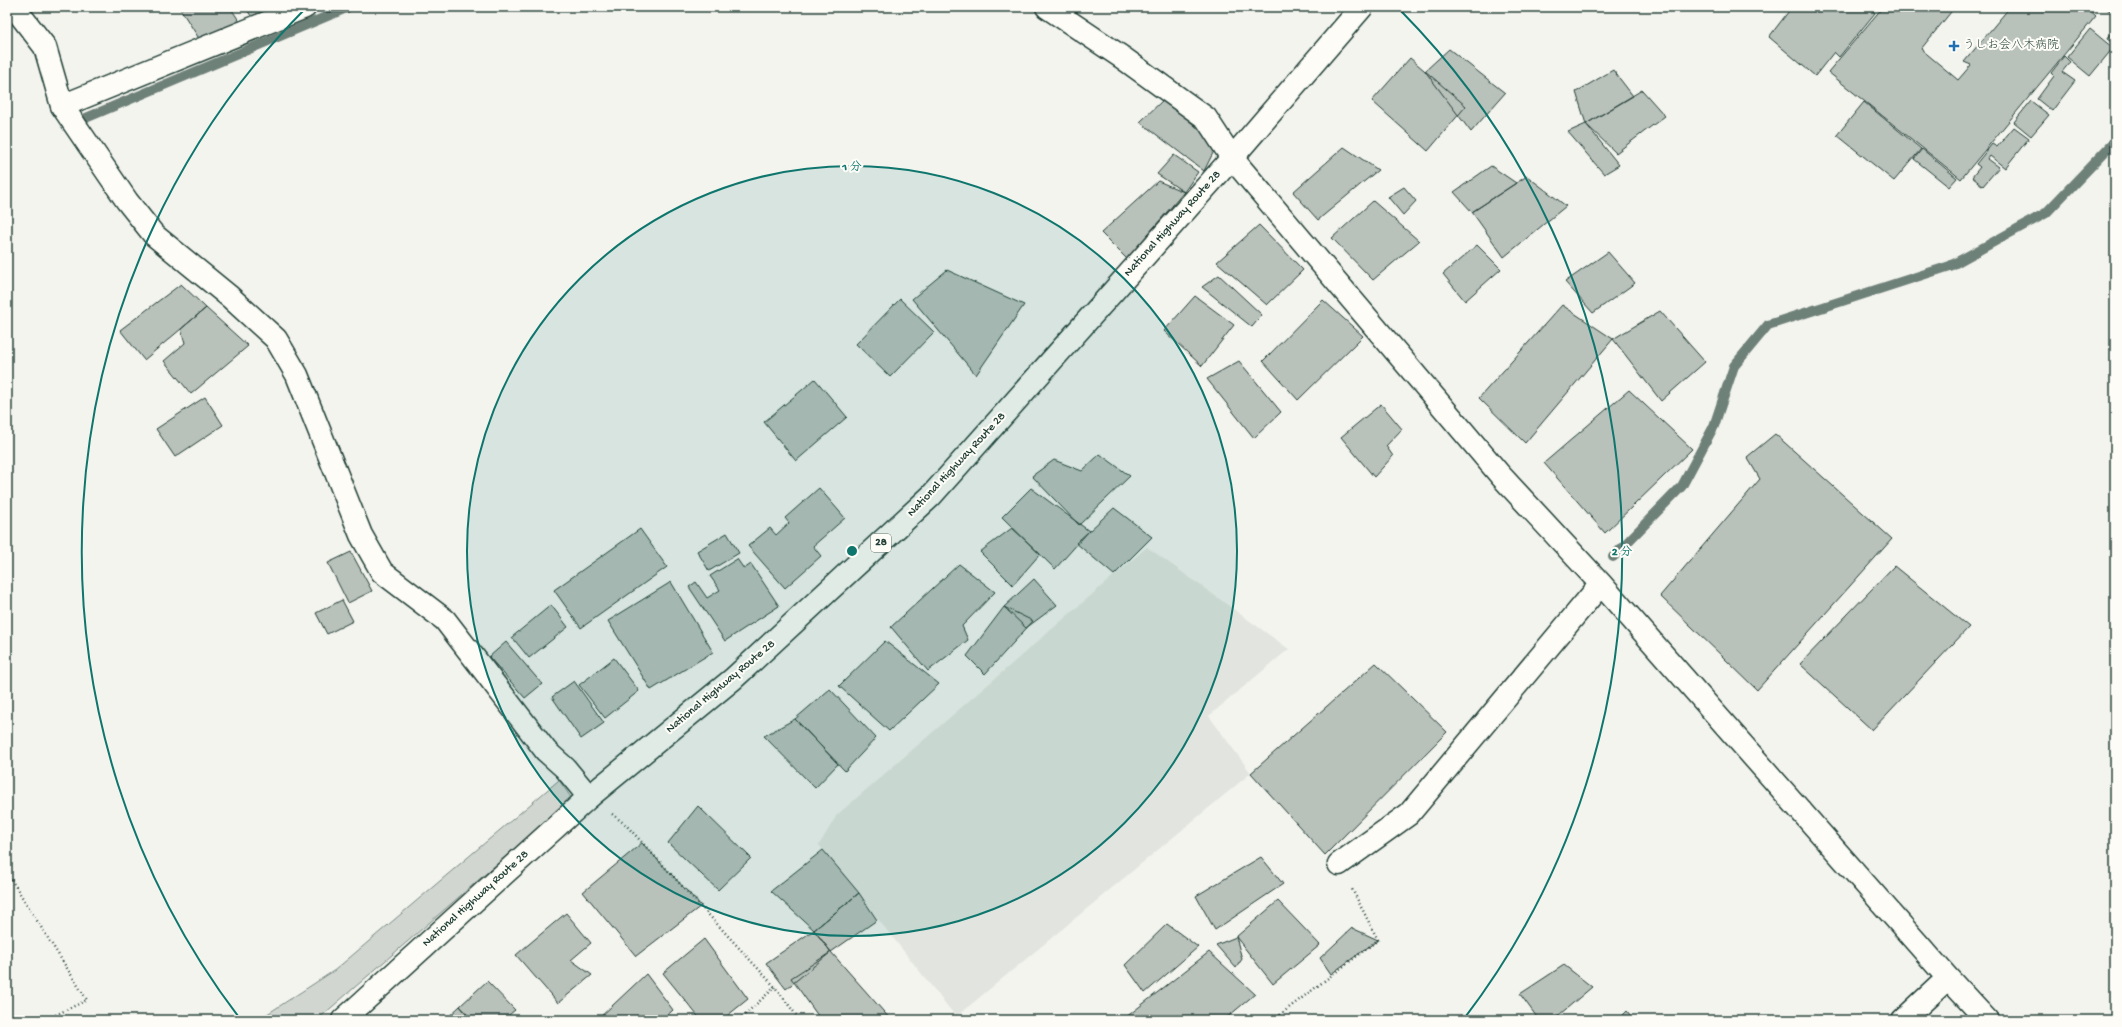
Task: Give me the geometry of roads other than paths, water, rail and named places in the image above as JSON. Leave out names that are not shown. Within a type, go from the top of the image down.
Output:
[{"type":"main road","points":[[14,7],[44,47],[62,106],[127,201],[154,235],[230,297],[276,339],[297,375],[361,536],[382,572],[445,620],[546,751],[565,768],[589,797]]},
{"type":"main road","points":[[62,106],[305,7]]},
{"type":"main road","points":[[1047,7],[1123,58],[1206,118],[1232,158],[1501,476],[1601,584],[1948,978],[1987,1020]]},
{"type":"main road","name":"National Highway Route 28","points":[[343,1020],[589,797],[734,679],[931,496],[1232,158],[1362,7]]},
{"type":"main road","points":[[1339,864],[1409,814],[1601,584]]},
{"type":"main road","points":[[1903,1020],[1948,978]]},
{"type":"waterway","points":[[74,123],[349,7]]},
{"type":"waterway","points":[[1613,557],[1682,486],[1714,426],[1734,366],[1768,325],[1950,266],[2046,213],[2115,141]]},
{"type":"place","name":"うしお会八木病院","points":[[1954,46]]}]
